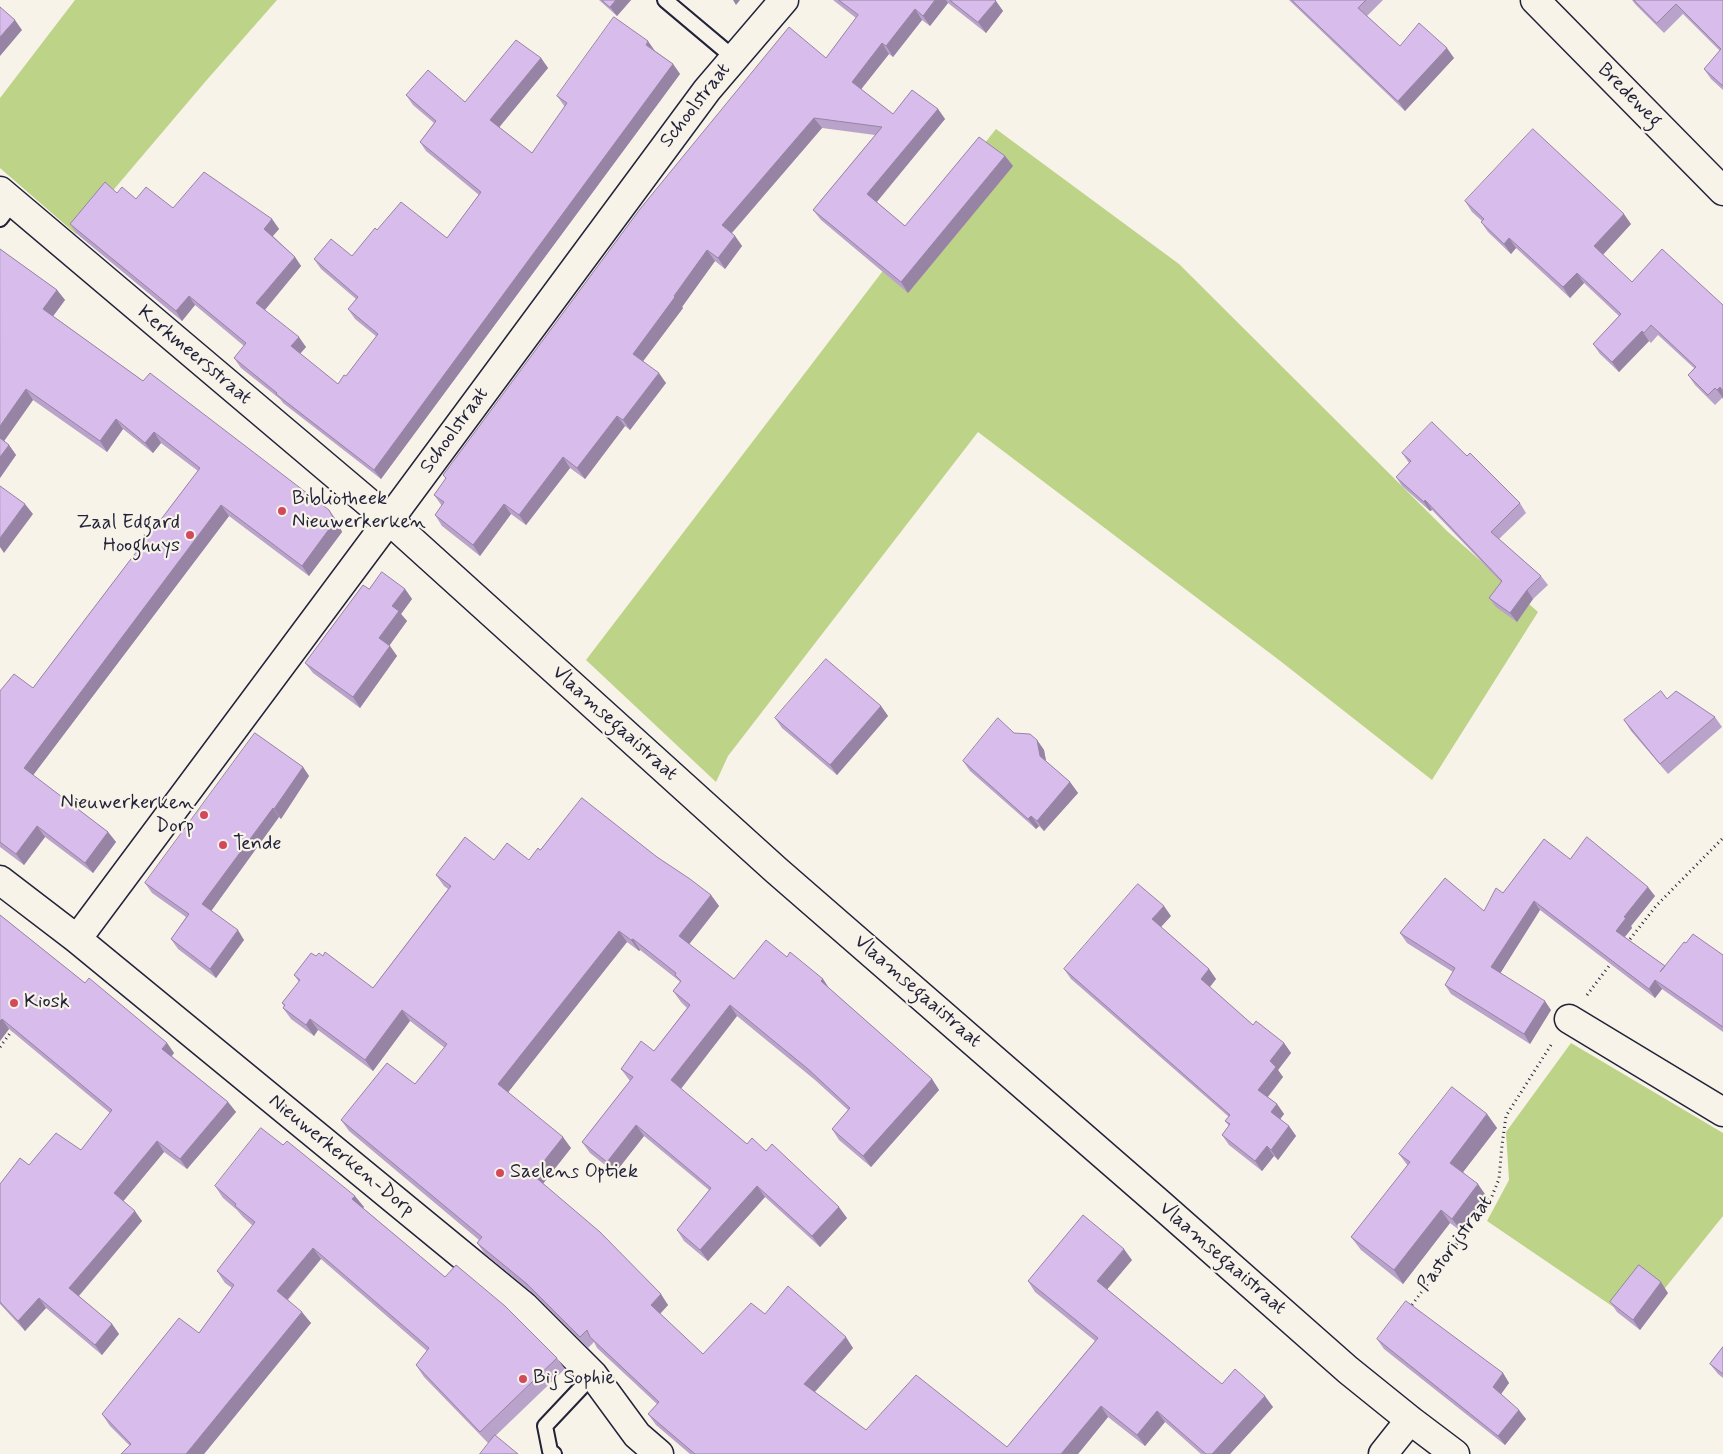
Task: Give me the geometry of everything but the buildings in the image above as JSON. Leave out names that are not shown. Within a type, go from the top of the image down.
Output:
[{"type":"street","name":"Schoolstraat","points":[[77,939],[707,90],[784,0]]},
{"type":"street","name":"Bredeweg","points":[[1535,0],[1723,191]]},
{"type":"street","name":"Kerkmeersstraat","points":[[4,204],[389,520]]},
{"type":"street","name":"Vlaamsegaaistraat","points":[[389,520],[784,876],[1348,1370],[1455,1454]]},
{"type":"street","name":"Nieuwerkerken-Dorp","points":[[0,880],[77,939],[524,1306],[593,1375],[637,1435],[659,1454]]},
{"type":"street","points":[[1569,1019],[1723,1112]]},
{"type":"street","points":[[1383,1454],[1410,1420]]},
{"type":"lane","points":[[665,0],[734,58]]},
{"type":"lane","points":[[554,1454],[550,1450],[545,1426],[593,1375]]},
{"type":"path","points":[[1627,943],[1656,906],[1723,838]]},
{"type":"path","name":"Pastorijstraat","points":[[1405,1314],[1492,1196],[1499,1179],[1506,1116],[1569,1019],[1615,958]]},
{"type":"path","points":[[0,1047],[17,1023]]},
{"type":"green space","points":[[75,0],[277,0],[76,234],[0,168],[0,98]]},
{"type":"green space","points":[[996,129],[1179,264],[1447,531],[1538,612],[1432,780],[1279,660],[978,432],[728,756],[716,782],[586,660],[882,272]]},
{"type":"green space","points":[[1571,1043],[1723,1133],[1723,1216],[1637,1323],[1487,1221],[1509,1180],[1506,1132]]},
{"type":"place","name":"Bibliotheek Nieuwerkerken","points":[[282,511]]},
{"type":"place","name":"Zaal Edgard Hooghuys","points":[[190,535]]},
{"type":"place","name":"Nieuwerkerken Dorp","points":[[204,815]]},
{"type":"place","name":"Tende","points":[[223,845]]},
{"type":"place","name":"Kiosk","points":[[14,1003]]},
{"type":"place","name":"Saelens Optiek","points":[[500,1173]]},
{"type":"place","name":"Bij Sophie","points":[[523,1379]]}]
